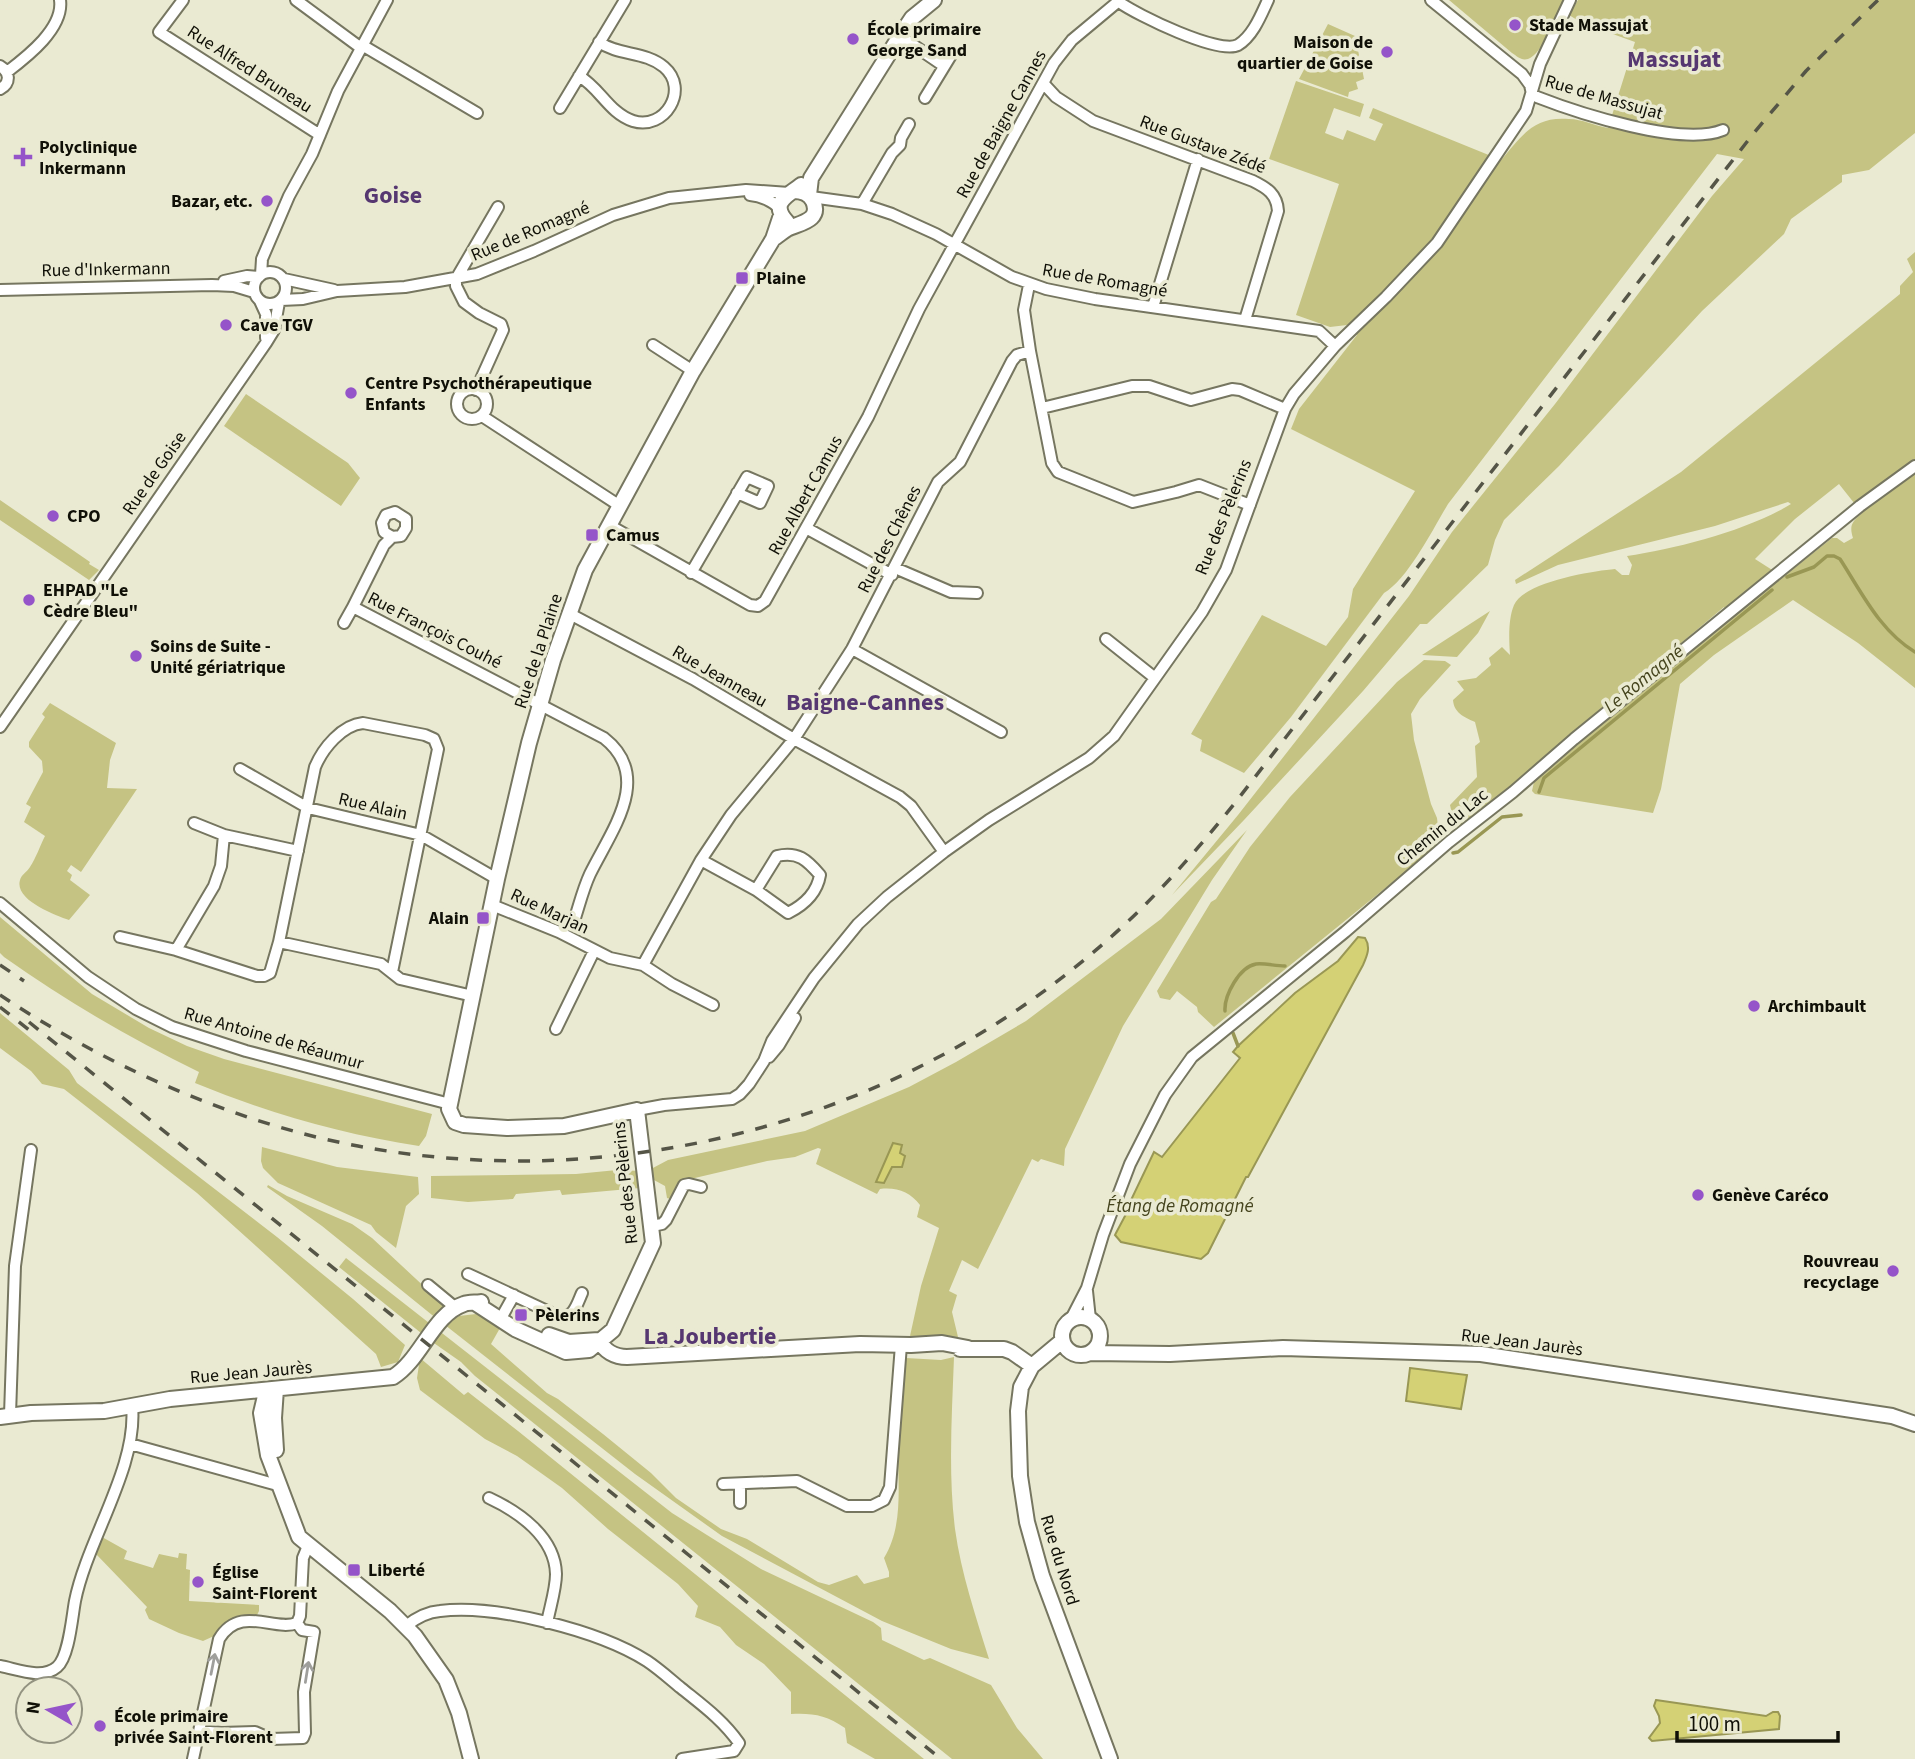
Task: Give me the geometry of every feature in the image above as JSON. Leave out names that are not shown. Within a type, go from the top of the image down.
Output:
[{"type":"street","points":[[0,89],[6,84],[3,69],[53,29],[61,10],[60,0]]},
{"type":"street","name":"Rue Alfred Bruneau","points":[[183,0],[159,32],[320,135]]},
{"type":"street","points":[[296,0],[362,46],[477,113]]},
{"type":"street","points":[[266,343],[267,314],[257,297],[255,283],[260,276],[268,245],[328,113],[387,0]]},
{"type":"street","points":[[560,108],[625,0]]},
{"type":"street","points":[[839,201],[826,206],[805,224],[795,226],[789,224],[780,212],[782,200],[811,178],[912,18],[934,0]]},
{"type":"street","points":[[1119,1],[1153,21],[1212,45],[1234,47],[1245,40],[1268,0]]},
{"type":"street","name":"Rue de Massujat","points":[[1431,0],[1527,78],[1532,94],[1573,110],[1672,134],[1706,134],[1723,130]]},
{"type":"street","name":"Rue des Pèlerins","points":[[599,1340],[617,1324],[652,1248],[652,1226],[637,1110],[732,1099],[743,1090],[764,1061],[782,1027],[814,978],[858,924],[944,852],[1102,748],[1122,725],[1218,585],[1234,551],[1285,409],[1294,394],[1335,346],[1387,297],[1437,243],[1520,123],[1540,64],[1570,0]]},
{"type":"street","name":"Rue de Baigne Cannes","points":[[953,245],[1063,50],[1119,1]]},
{"type":"street","points":[[900,36],[944,66]]},
{"type":"street","points":[[579,76],[593,86],[615,110],[629,119],[638,122],[654,121],[671,107],[675,85],[668,70],[653,59],[615,51],[599,42]]},
{"type":"street","points":[[925,98],[953,52]]},
{"type":"street","name":"Rue Gustave Zédé","points":[[1044,83],[1056,97],[1086,117],[1267,188],[1277,202],[1278,211],[1245,320]]},
{"type":"street","points":[[862,204],[892,153],[900,145],[909,124]]},
{"type":"street","points":[[1153,307],[1198,159]]},
{"type":"street","points":[[811,178],[813,216]]},
{"type":"street","name":"Rue de Romagné","points":[[280,301],[337,291],[405,286],[477,274],[613,215],[669,198],[762,190],[792,192]]},
{"type":"street","name":"Rue de Romagné","points":[[734,192],[760,196],[776,204],[780,212]]},
{"type":"street","points":[[792,192],[804,192],[810,196]]},
{"type":"street","name":"Rue de Romagné","points":[[810,196],[862,204],[909,221],[1029,285],[1095,299],[1319,331],[1335,346]]},
{"type":"street","points":[[476,390],[503,330],[501,324],[464,302],[458,293],[456,279],[498,207]]},
{"type":"street","name":"Rue de la Plaine","points":[[450,1110],[497,879],[539,704],[585,570],[693,371],[773,239],[780,212]]},
{"type":"street","name":"Rue de la Plaine","points":[[773,239],[795,226]]},
{"type":"street","points":[[257,297],[270,304],[280,301],[286,292],[269,258],[268,245]]},
{"type":"street","name":"Rue Albert Camus","points":[[609,525],[750,605],[758,606],[765,601],[868,417],[919,309],[953,245]]},
{"type":"street","name":"Rue d'Inkermann","points":[[212,285],[247,275],[260,276]]},
{"type":"street","points":[[260,276],[279,276]]},
{"type":"street","name":"Rue de Romagné","points":[[279,276],[337,291]]},
{"type":"street","name":"Rue d'Inkermann","points":[[0,290],[212,285],[234,286],[257,297]]},
{"type":"street","points":[[1029,285],[1024,310],[1030,351],[1052,463],[1058,472],[1128,501],[1199,485],[1250,505]]},
{"type":"street","name":"Rue de Goise","points":[[0,727],[266,343],[274,330],[280,301]]},
{"type":"street","points":[[653,345],[693,371]]},
{"type":"street","name":"Rue des Chênes","points":[[643,965],[701,860],[731,815],[794,739],[852,649],[938,482],[960,462],[1012,361],[1017,355],[1030,351]]},
{"type":"street","points":[[1042,408],[1140,385],[1191,400],[1233,389],[1240,390],[1285,409]]},
{"type":"street","points":[[476,390],[486,399],[486,408],[482,416],[467,418],[458,407],[458,402],[462,394],[476,390]]},
{"type":"street","points":[[482,416],[620,506]]},
{"type":"street","name":"Chemin du Lac","points":[[1072,1319],[1087,1288],[1106,1224],[1129,1164],[1166,1095],[1192,1057],[1574,739],[1860,506],[1915,466]]},
{"type":"street","points":[[691,573],[737,493]]},
{"type":"street","points":[[806,528],[893,572],[951,592],[976,593]]},
{"type":"street","name":"Rue François Couhé","points":[[344,623],[384,545],[392,537]]},
{"type":"street","name":"Rue François Couhé","points":[[353,607],[604,738],[624,759],[627,770],[627,796],[588,879],[574,921]]},
{"type":"street","name":"Rue Jeanneau","points":[[570,614],[692,679],[900,797],[911,806],[944,852]]},
{"type":"street","points":[[1106,639],[1155,678]]},
{"type":"street","points":[[852,649],[1001,732]]},
{"type":"street","points":[[120,937],[176,950],[257,976],[264,976],[274,968],[315,767],[319,757],[349,727],[363,723],[425,735],[433,739],[438,749],[392,972]]},
{"type":"street","name":"Rue Alain","points":[[240,769],[308,808],[421,835],[497,879]]},
{"type":"street","points":[[194,822],[225,835],[298,851]]},
{"type":"street","points":[[176,950],[214,886],[221,866],[225,835]]},
{"type":"street","points":[[701,860],[756,890],[788,913],[800,908],[818,887],[820,875],[807,860],[789,853],[777,856],[756,890]]},
{"type":"street","name":"Rue Antoine de Réaumur","points":[[0,903],[88,977],[135,1009],[172,1027],[450,1110]]},
{"type":"street","name":"Rue Marjan","points":[[492,905],[559,932],[610,958],[643,965],[713,1005]]},
{"type":"street","points":[[279,942],[381,964],[400,979],[473,996]]},
{"type":"street","name":"Rue Marjan","points":[[556,1029],[594,951]]},
{"type":"street","points":[[450,1110],[455,1122],[464,1125],[546,1128],[637,1110]]},
{"type":"street","points":[[5,1416],[15,1266],[31,1150]]},
{"type":"street","points":[[652,1226],[662,1224],[666,1220],[684,1185],[701,1187]]},
{"type":"street","points":[[468,1274],[564,1317],[572,1313],[582,1293]]},
{"type":"street","points":[[428,1285],[454,1309],[463,1304],[475,1303],[566,1352],[589,1350],[599,1340],[602,1347],[608,1351],[627,1357],[860,1344],[906,1345],[938,1352],[968,1348],[1012,1352],[1037,1362],[1072,1353]]},
{"type":"street","name":"Chemin du Lac","points":[[1087,1288],[1090,1319]]},
{"type":"street","points":[[502,1316],[514,1296]]},
{"type":"street","name":"Rue Jean Jaurès","points":[[5,1416],[75,1413],[170,1399],[393,1377],[405,1368],[440,1322],[454,1309]]},
{"type":"street","points":[[1037,1362],[1062,1341],[1064,1326],[1072,1319],[1090,1319],[1099,1329],[1100,1340],[1091,1353],[1081,1356],[1072,1353],[1062,1341]]},
{"type":"street","points":[[1100,1340],[1120,1353]]},
{"type":"street","points":[[723,1484],[801,1482],[847,1506],[872,1506],[884,1500],[890,1487],[906,1345]]},
{"type":"street","name":"Rue Jean Jaurès","points":[[1091,1353],[1194,1353],[1283,1348],[1481,1354],[1892,1416],[1915,1424]]},
{"type":"street","name":"Rue du Nord","points":[[1037,1362],[1021,1387],[1018,1402],[1018,1461],[1027,1522],[1042,1576],[1110,1759]]},
{"type":"street","points":[[273,1390],[262,1405],[262,1422],[268,1455],[295,1529],[308,1546],[406,1626],[432,1657],[446,1680],[459,1713],[471,1759]]},
{"type":"street","points":[[273,1390],[274,1434],[281,1486]]},
{"type":"street","points":[[237,1393],[254,1407],[262,1422]]},
{"type":"street","points":[[0,1666],[38,1673],[49,1672],[60,1665],[89,1551],[130,1444],[132,1406]]},
{"type":"street","points":[[130,1444],[281,1486]]},
{"type":"street","points":[[740,1484],[740,1503]]},
{"type":"street","points":[[489,1498],[509,1507],[528,1522],[546,1542],[556,1570],[547,1623]]},
{"type":"street","points":[[297,1623],[300,1616],[303,1558],[308,1546]]},
{"type":"street","points":[[406,1626],[418,1618],[441,1611],[479,1612],[547,1623],[596,1637],[648,1662],[725,1723],[739,1742],[734,1751],[681,1759]]},
{"type":"street","points":[[193,1759],[222,1633],[235,1625],[258,1620],[285,1625],[297,1623]]},
{"type":"street","points":[[199,1731],[255,1732],[271,1739],[303,1738],[304,1692],[314,1632],[302,1630],[297,1623]]},
{"type":"shaded area","name":"Stade Massujat","points":[[1449,0],[1565,0],[1539,50],[1526,59],[1512,53]]},
{"type":"shaded area","points":[[1578,0],[1915,0],[1915,133],[1869,170],[1842,175],[1842,182],[1791,219],[1784,234],[1702,311],[1559,466],[1504,520],[1488,565],[1427,624],[1420,624],[1363,691],[1172,895],[1409,596],[1452,532],[1555,404],[1712,196],[1744,159],[1717,154],[1448,504],[1402,577],[1384,593],[1291,717],[1244,773],[1200,751],[1202,740],[1191,734],[1262,615],[1326,646],[1348,617],[1353,589],[1415,491],[1291,429],[1299,409],[1357,335],[1347,325],[1330,327],[1296,315],[1339,184],[1269,159],[1296,81],[1364,104],[1360,117],[1334,108],[1325,133],[1343,140],[1347,130],[1375,141],[1383,124],[1369,118],[1373,108],[1501,160],[1529,129],[1546,121],[1574,119],[1608,128],[1635,42],[1582,23],[1569,15]]},
{"type":"shaded area","points":[[1328,24],[1355,36],[1359,55],[1355,63],[1362,69],[1364,79],[1356,82],[1358,89],[1349,92],[1348,97],[1299,79]]},
{"type":"shaded area","points":[[1915,252],[1915,688],[1858,643],[1793,600],[1714,655],[1680,684],[1661,789],[1653,813],[1535,794],[1532,791],[1535,777],[1729,620],[1724,607],[1456,832],[1450,805],[1477,777],[1475,746],[1480,742],[1475,722],[1455,708],[1453,700],[1464,690],[1457,681],[1476,678],[1491,665],[1489,658],[1502,647],[1510,655],[1511,617],[1514,605],[1520,597],[1544,584],[1576,575],[1615,569],[1622,575],[1629,575],[1632,565],[1627,556],[1712,537],[1755,522],[1791,504],[1788,502],[1715,526],[1558,565],[1516,584],[1515,580],[1681,472],[1900,294],[1900,286],[1913,272],[1907,259]],"holes":[[[1839,484],[1862,513],[1852,524],[1853,538],[1844,543],[1832,538],[1783,577],[1755,559],[1795,519]]]},
{"type":"shaded area","points":[[246,394],[348,463],[360,478],[341,506],[224,426]]},
{"type":"shaded area","points":[[0,500],[99,570],[89,580],[0,520]]},
{"type":"shaded area","points":[[1490,611],[1478,633],[1457,657],[1422,655]]},
{"type":"shaded area","points":[[1424,660],[1445,661],[1451,665],[1420,699],[1411,714],[1414,740],[1437,818],[1439,835],[1436,847],[1214,1027],[1198,1012],[1197,1007],[1177,991],[1170,1000],[1160,998],[1157,991],[1211,902],[1216,899],[1250,847],[1290,797],[1397,682]]},
{"type":"shaded area","points":[[50,703],[116,743],[110,760],[107,788],[137,789],[81,872],[71,865],[67,871],[72,875],[70,880],[90,895],[69,920],[37,906],[23,894],[20,887],[21,878],[29,869],[45,836],[24,822],[31,807],[26,804],[43,772],[42,761],[29,747],[29,742],[45,717],[42,714]]},
{"type":"shaded area","points":[[1247,830],[1212,880],[1123,1026],[1065,1149],[1064,1166],[1032,1159],[978,1269],[962,1260],[949,1291],[957,1295],[952,1312],[958,1337],[910,1336],[921,1286],[939,1228],[917,1217],[920,1205],[907,1194],[897,1190],[880,1189],[877,1194],[816,1164],[821,1149],[682,1181],[670,1199],[667,1198],[665,1186],[654,1180],[651,1169],[668,1160],[805,1131],[909,1087],[1026,1021],[1161,919]]},
{"type":"shaded area","points":[[0,917],[92,994],[149,1028],[187,1046],[224,1059],[432,1114],[426,1136],[419,1146],[334,1129],[250,1104],[195,1083],[199,1072],[99,1019],[4,957],[0,953]]},
{"type":"shaded area","points":[[0,1013],[69,1070],[77,1083],[353,1299],[405,1345],[398,1362],[381,1367],[376,1354],[197,1193],[64,1089],[42,1084],[31,1071],[0,1048]]},
{"type":"shaded area","points":[[262,1147],[337,1167],[418,1177],[419,1194],[406,1206],[396,1248],[371,1225],[278,1183],[263,1168]]},
{"type":"shaded area","points":[[617,1170],[641,1171],[640,1188],[562,1195],[560,1190],[516,1194],[513,1199],[468,1202],[431,1198],[431,1176],[576,1174]]},
{"type":"shaded area","points":[[268,1185],[352,1224],[372,1238],[445,1306],[437,1319],[322,1226],[267,1187]]},
{"type":"shaded area","points":[[346,1258],[672,1513],[761,1569],[873,1622],[881,1628],[882,1640],[924,1660],[930,1658],[991,1685],[1017,1728],[1043,1759],[952,1759],[461,1362],[339,1267]]},
{"type":"shaded area","points":[[476,1314],[500,1328],[491,1344],[547,1393],[651,1473],[676,1498],[721,1529],[747,1539],[818,1582],[829,1585],[857,1575],[864,1584],[889,1577],[884,1558],[891,1545],[897,1516],[898,1440],[906,1358],[941,1360],[954,1357],[951,1464],[955,1529],[965,1578],[989,1659],[951,1649],[882,1621],[722,1536],[635,1474],[445,1325],[459,1316]]},
{"type":"shaded area","points":[[420,1358],[464,1395],[468,1392],[518,1431],[924,1759],[875,1759],[847,1743],[845,1728],[832,1720],[806,1714],[791,1714],[791,1692],[764,1664],[736,1645],[720,1627],[695,1617],[698,1606],[678,1584],[608,1529],[562,1488],[517,1456],[485,1439],[420,1390],[417,1378]]},
{"type":"shaded area","points":[[102,1537],[127,1551],[124,1559],[153,1568],[159,1554],[178,1558],[179,1553],[187,1554],[186,1569],[190,1570],[189,1601],[259,1605],[259,1611],[256,1617],[203,1641],[149,1619],[145,1610],[147,1607],[96,1554]]},
{"type":"water","name":"Étang de Romagné","points":[[1358,937],[1365,938],[1368,945],[1363,965],[1246,1177],[1208,1253],[1201,1259],[1121,1242],[1115,1235],[1154,1152],[1162,1157],[1240,1058],[1233,1052],[1238,1046],[1295,993],[1338,961]]},
{"type":"water","points":[[893,1143],[902,1145],[900,1153],[905,1156],[902,1167],[892,1167],[884,1183],[876,1182]]},
{"type":"water","points":[[1410,1368],[1467,1375],[1461,1409],[1406,1401]]},
{"type":"water","points":[[1656,1700],[1766,1716],[1778,1712],[1779,1729],[1652,1741],[1649,1738],[1660,1723],[1654,1706]]},
{"type":"waterway","name":"Le Romagné","points":[[1787,577],[1814,567],[1827,556],[1840,559],[1882,622],[1915,652]]},
{"type":"waterway","name":"Le Romagné","points":[[1539,792],[1544,778],[1772,590]]},
{"type":"waterway","name":"Le Romagné","points":[[1453,853],[1458,852],[1502,817],[1521,815]]},
{"type":"waterway","name":"Le Romagné","points":[[1225,1011],[1230,990],[1244,970],[1256,964],[1285,966]]},
{"type":"waterway","name":"Le Romagné","points":[[1233,1033],[1238,1046]]},
{"type":"railway","points":[[0,995],[83,1045],[218,1107],[311,1136],[358,1146],[454,1159],[551,1160],[647,1152],[742,1133],[834,1104],[922,1065],[1006,1017],[1084,960],[1146,904],[1203,842],[1753,134],[1806,71],[1878,0]]},
{"type":"railway","points":[[0,965],[24,981]]},
{"type":"railway","points":[[0,1007],[33,1033]]},
{"type":"railway","points":[[29,1022],[941,1759]]},
{"type":"place","name":"Stade Massujat","points":[[1515,25]]},
{"type":"place","name":"École primaire George Sand","points":[[853,39]]},
{"type":"place","name":"Maison de quartier de Goise","points":[[1387,52]]},
{"type":"place","name":"Polyclinique Inkermann","points":[[23,157]]},
{"type":"place","name":"Bazar, etc.","points":[[267,201]]},
{"type":"place","name":"Plaine","points":[[742,278]]},
{"type":"place","name":"Cave TGV","points":[[226,325]]},
{"type":"place","name":"Centre Psychothérapeutique Enfants","points":[[351,393]]},
{"type":"place","name":"CPO","points":[[53,516]]},
{"type":"place","name":"Camus","points":[[592,535]]},
{"type":"place","name":"EHPAD \"Le Cèdre Bleu\"","points":[[29,600]]},
{"type":"place","name":"Soins de Suite - Unité gériatrique","points":[[136,656]]},
{"type":"place","name":"Alain","points":[[483,918]]},
{"type":"place","name":"Archimbault","points":[[1754,1006]]},
{"type":"place","name":"Genève Caréco","points":[[1698,1195]]},
{"type":"place","name":"Rouvreau recyclage","points":[[1893,1271]]},
{"type":"place","name":"Pèlerins","points":[[521,1315]]},
{"type":"place","name":"Liberté","points":[[354,1570]]},
{"type":"place","name":"Église Saint-Florent","points":[[198,1582]]},
{"type":"place","name":"École primaire privée Saint-Florent","points":[[100,1726]]},
{"type":"district","name":"Massujat","points":[[1674,59]]},
{"type":"district","name":"Goise","points":[[393,195]]},
{"type":"district","name":"Baigne-Cannes","points":[[865,702]]},
{"type":"district","name":"La Joubertie","points":[[710,1336]]}]
